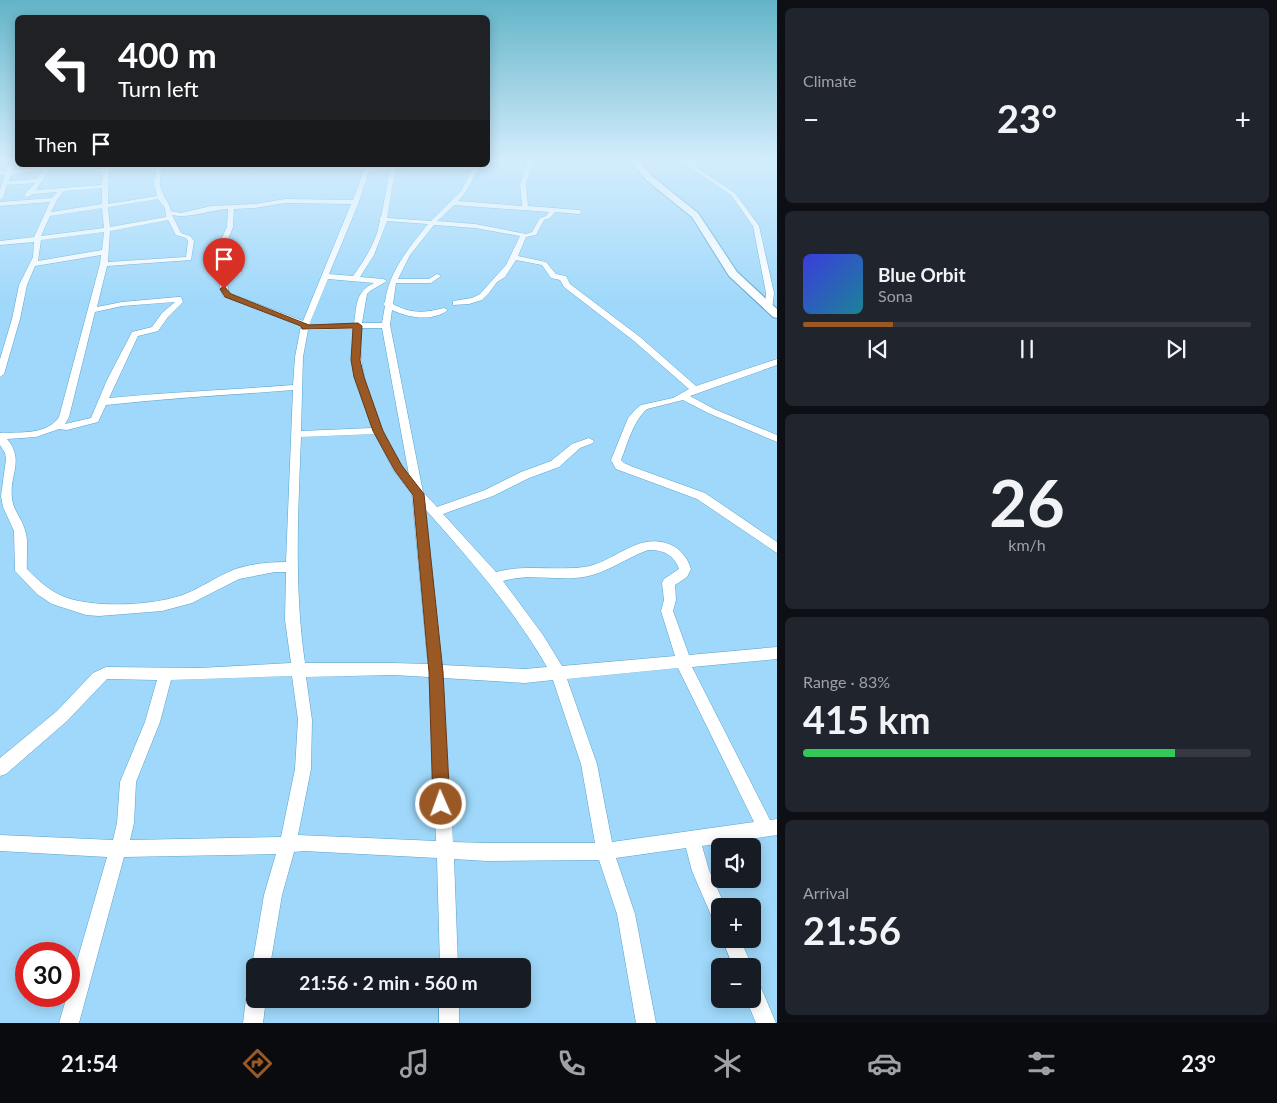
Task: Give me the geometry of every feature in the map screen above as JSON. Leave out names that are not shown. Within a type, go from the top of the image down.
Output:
[{"type":"street","points":[[0,374],[16,319],[23,285],[33,264],[37,240],[50,208]]},
{"type":"street","points":[[47,215],[95,208]]},
{"type":"street","points":[[58,426],[67,408],[104,264],[107,230],[106,208]]},
{"type":"street","points":[[104,264],[189,259],[191,241],[188,237],[178,234],[165,208]]},
{"type":"street","points":[[0,244],[107,230],[169,215],[182,215],[216,208]]},
{"type":"street","points":[[229,258],[230,251],[222,244],[230,227],[231,208]]},
{"type":"street","points":[[262,958],[272,895],[294,820],[303,769],[304,720],[292,620],[292,522],[299,357],[305,326],[354,208]]},
{"type":"street","points":[[356,278],[371,255],[382,229],[384,208]]},
{"type":"street","points":[[449,208],[432,223],[407,255],[390,282],[386,325],[418,494],[436,672],[448,893],[449,958]]},
{"type":"street","points":[[521,208],[579,212]]},
{"type":"street","points":[[686,208],[695,215],[733,274],[777,315]]},
{"type":"street","points":[[743,208],[756,226],[770,293],[768,308]]},
{"type":"street","points":[[382,219],[475,226],[524,235],[534,234],[541,220],[554,210]]},
{"type":"street","points":[[456,303],[472,301],[492,288],[494,281],[500,277],[516,258],[524,235]]},
{"type":"street","points":[[33,264],[105,252]]},
{"type":"street","points":[[242,255],[238,258],[237,273],[224,283],[226,294],[305,326],[386,325]]},
{"type":"street","points":[[516,258],[547,264],[555,276],[563,278],[567,285],[630,334],[695,390]]},
{"type":"street","points":[[324,276],[390,282],[431,281],[438,276]]},
{"type":"street","points":[[390,282],[364,290],[358,326],[356,360],[359,377],[378,431],[398,468],[418,494],[494,578],[534,632],[558,673],[589,764],[605,851],[626,914],[646,1023]]},
{"type":"street","points":[[0,437],[36,433],[58,426],[67,427],[95,420],[135,334],[155,329],[165,315],[180,302],[178,299],[171,298],[146,303],[115,304],[92,310]]},
{"type":"street","points":[[387,304],[414,316],[444,310]]},
{"type":"street","points":[[777,362],[695,390],[684,397],[639,410],[633,418],[616,460],[617,463],[628,470],[701,496],[777,548]]},
{"type":"street","points":[[103,402],[168,395],[220,394],[298,387]]},
{"type":"street","points":[[684,397],[711,411],[777,439]]},
{"type":"street","points":[[297,434],[378,431]]},
{"type":"street","points":[[0,437],[12,455],[6,495],[11,517],[21,535],[21,571],[41,590],[57,600],[93,610],[162,606],[187,599],[236,574],[276,567],[293,567]]},
{"type":"street","points":[[435,512],[489,493],[525,475],[555,464],[576,446],[589,441]]},
{"type":"street","points":[[0,843],[118,849],[326,844],[487,852],[605,851],[771,827],[682,662],[682,652],[667,611],[670,600],[668,583],[685,569],[681,560],[671,550],[648,546],[610,564],[590,570],[573,573],[525,571],[494,578]]},
{"type":"street","points":[[0,768],[66,712],[99,676],[112,672],[199,674],[298,669],[313,671],[392,669],[525,676],[777,652]]},
{"type":"street","points":[[69,1023],[126,822],[127,791],[132,767],[150,728],[166,673]]},
{"type":"street","points":[[692,839],[701,871],[712,898]]},
{"type":"street","points":[[253,1023],[255,1008]]},
{"type":"street","points":[[449,1008],[449,1023]]},
{"type":"street","points":[[760,1008],[766,1023]]},
{"type":"route","points":[[224,289],[228,296],[305,325],[305,328],[358,326],[356,360],[359,377],[378,431],[398,468],[418,494],[436,672],[441,804]]}]
